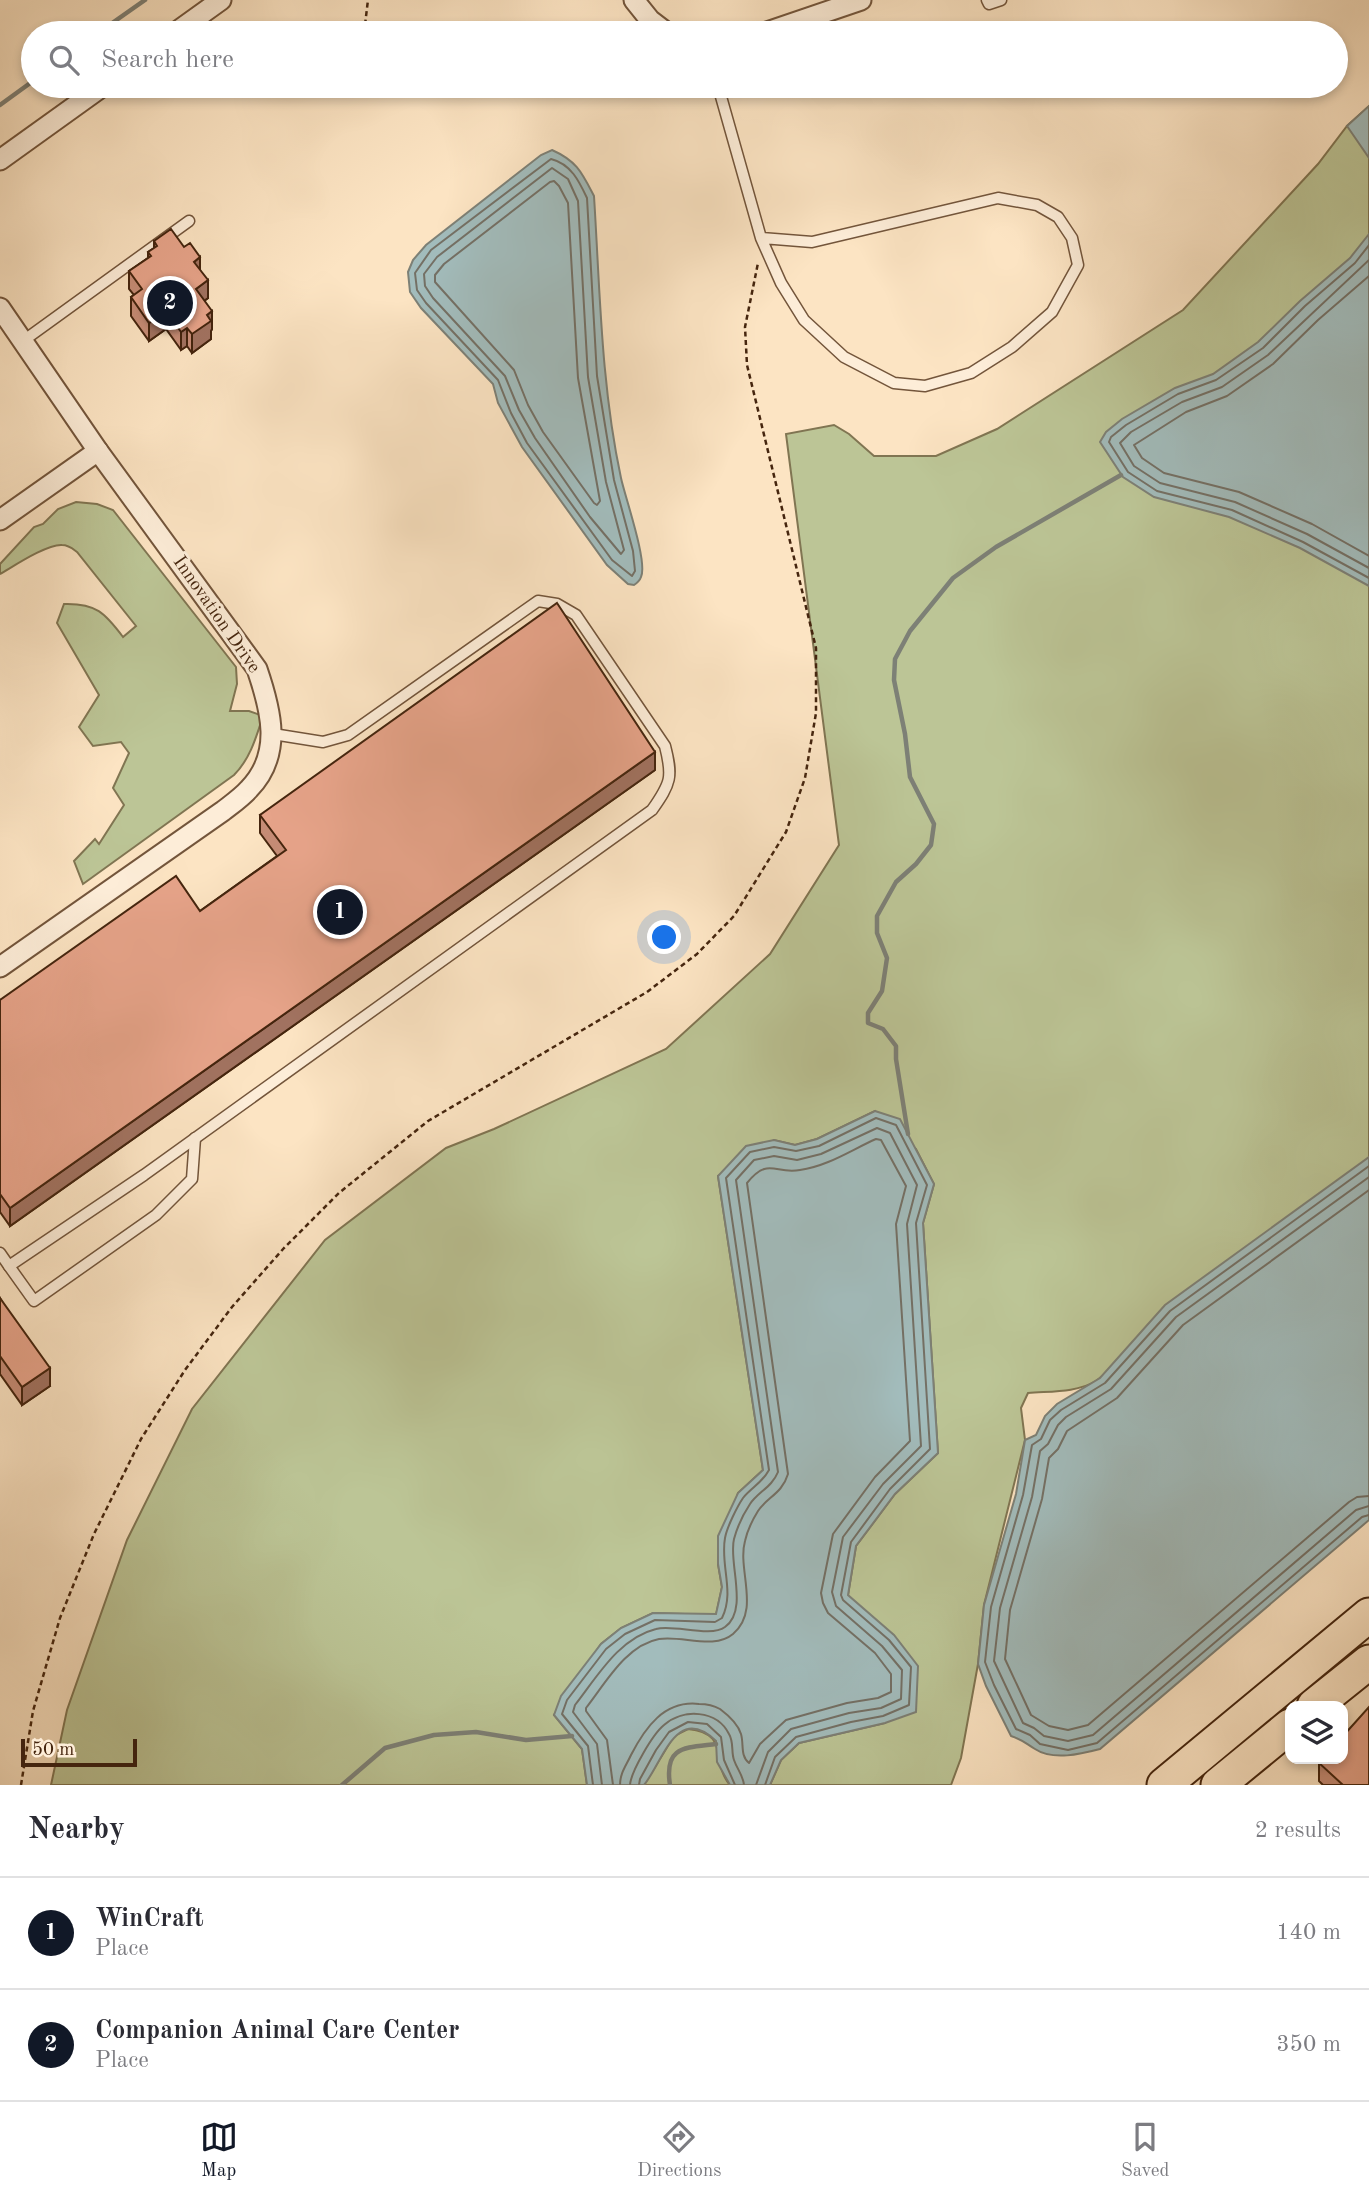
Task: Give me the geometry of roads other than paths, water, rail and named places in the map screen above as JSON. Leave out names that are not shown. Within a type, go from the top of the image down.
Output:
[{"type":"highway","points":[[1164,1785],[1369,1615]]},
{"type":"highway","points":[[1320,1701],[1369,1662]]},
{"type":"highway","points":[[1218,1785],[1285,1730]]},
{"type":"street","points":[[192,21],[221,0]]},
{"type":"street","points":[[634,0],[651,21]]},
{"type":"street","points":[[799,21],[861,0]]},
{"type":"street","points":[[0,160],[86,98]]},
{"type":"street","name":"Innovation Drive","points":[[0,308],[98,451],[257,669],[269,703],[273,734],[267,765],[250,789],[223,811],[0,967]]},
{"type":"street","points":[[0,520],[98,451]]},
{"type":"lane","points":[[987,0],[989,4],[1001,0]]},
{"type":"lane","points":[[721,98],[761,238],[781,283],[804,320],[844,357],[894,383],[925,386],[971,373],[1012,347],[1052,312],[1078,265],[1072,238],[1058,217],[1037,205],[998,198],[812,242],[761,238]]},
{"type":"lane","points":[[23,341],[189,221]]},
{"type":"lane","points":[[9,1266],[195,1138],[652,810],[666,790],[671,769],[666,746],[576,615],[557,604],[538,601],[348,735],[323,742],[273,734]]},
{"type":"lane","points":[[0,1254],[34,1301],[156,1215],[192,1179],[195,1138]]},
{"type":"water","points":[[1369,106],[1369,158],[1347,126]]},
{"type":"water","points":[[552,150],[578,168],[594,196],[609,408],[621,478],[641,558],[641,577],[634,585],[628,584],[607,565],[522,447],[498,403],[493,384],[421,308],[410,292],[408,272],[413,260],[426,245],[541,155]]},
{"type":"water","points":[[1369,234],[1369,586],[1300,548],[1229,517],[1154,497],[1123,477],[1100,442],[1106,432],[1122,419],[1175,388],[1213,374],[1258,342],[1350,258]]},
{"type":"water","points":[[875,1111],[900,1119],[934,1184],[923,1223],[938,1453],[895,1494],[856,1546],[848,1595],[894,1635],[918,1666],[916,1712],[885,1723],[799,1743],[781,1760],[770,1785],[730,1785],[717,1762],[716,1741],[702,1731],[691,1729],[681,1732],[672,1740],[644,1785],[587,1785],[582,1749],[554,1715],[561,1696],[601,1644],[621,1628],[653,1613],[716,1614],[722,1587],[718,1564],[718,1536],[738,1493],[763,1470],[718,1176],[746,1146],[774,1140],[795,1145],[817,1139]]},
{"type":"water","points":[[1369,1157],[1369,1520],[1100,1749],[1050,1755],[1011,1736],[978,1664],[984,1605],[1016,1494],[1025,1440],[1036,1435],[1045,1416],[1057,1404],[1100,1378],[1165,1305]]},
{"type":"waterway","points":[[115,21],[145,0]]},
{"type":"waterway","points":[[0,105],[21,90]]},
{"type":"waterway","points":[[908,1134],[896,1046],[883,1029],[868,1023],[868,1013],[882,991],[887,958],[877,933],[877,916],[896,882],[916,864],[931,845],[934,824],[910,777],[894,680],[895,659],[910,631],[953,578],[996,547],[1121,475]]},
{"type":"waterway","points":[[342,1785],[385,1748],[434,1735],[476,1732],[526,1740],[572,1736]]},
{"type":"waterway","points":[[670,1785],[669,1772],[673,1756],[686,1748],[716,1744]]},
{"type":"place","name":"Companion Animal Care Center","points":[[170,303]]},
{"type":"place","name":"WinCraft","points":[[340,912]]}]
